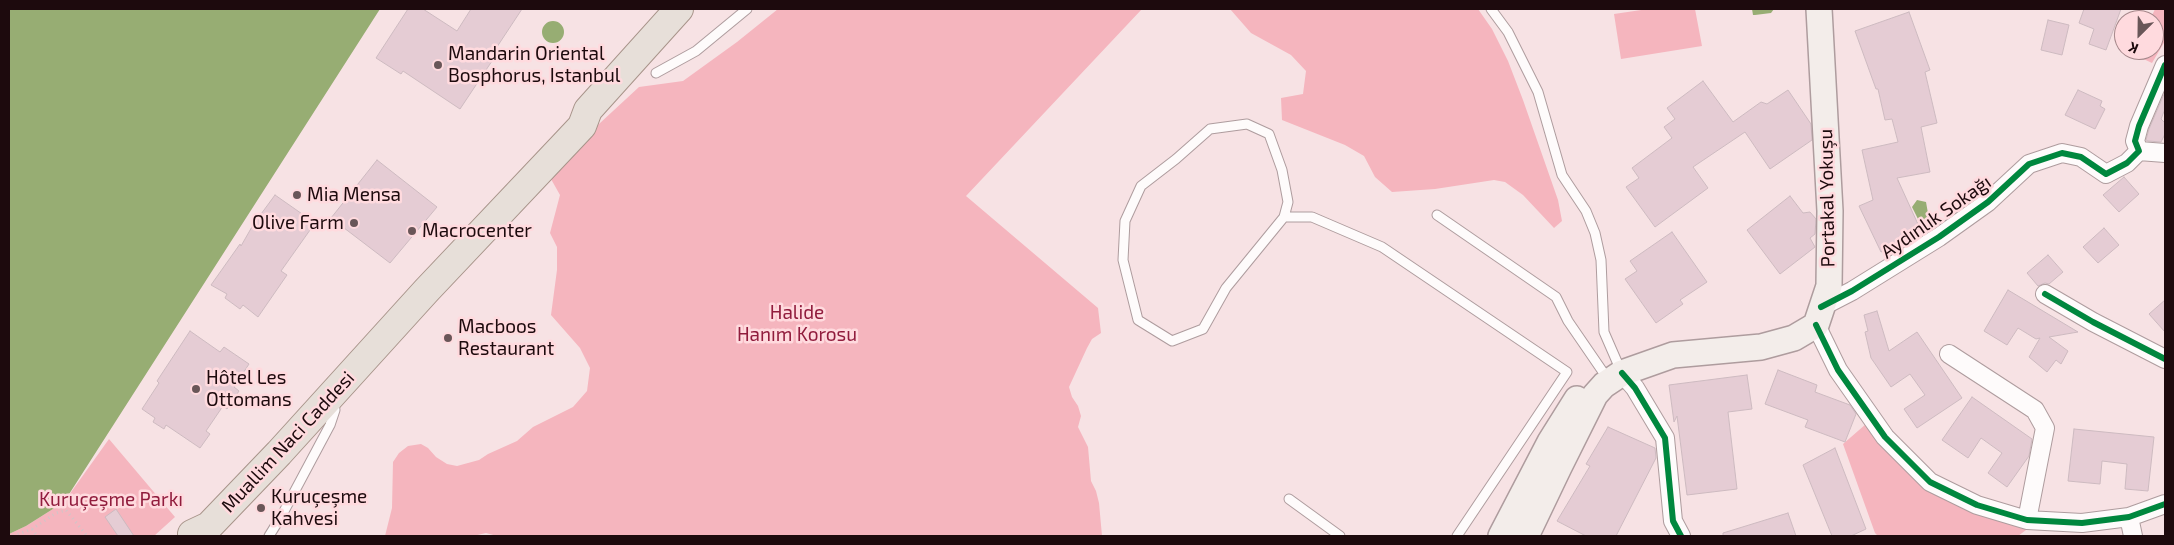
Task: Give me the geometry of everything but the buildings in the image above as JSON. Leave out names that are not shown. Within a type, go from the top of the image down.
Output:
[{"type":"main road","name":"Muallim Naci Caddesi","points":[[192,536],[209,526],[219,516],[484,204],[550,135],[570,117],[588,110],[678,9]]},
{"type":"main road","name":"Portakal Yokuşu","points":[[1818,316],[1829,286],[1830,211],[1819,9]]},
{"type":"main road","points":[[1501,536],[1561,425],[1586,384],[1658,346],[1704,340],[1760,347],[1794,338],[1818,316]]},
{"type":"main road","points":[[1526,536],[1559,466],[1596,396],[1614,369]]},
{"type":"street","points":[[2165,65],[2139,126],[2135,141],[2139,151],[2165,153]]},
{"type":"street","name":"Aydınlık Sokağı","points":[[1818,316],[1852,291],[1939,237],[1988,202],[2029,164],[2062,153],[2081,157],[2106,174],[2126,163],[2139,151]]},
{"type":"street","points":[[2045,294],[2093,322],[2165,358]]},
{"type":"street","points":[[1818,316],[1838,370],[1885,437],[1930,482],[1977,505],[2028,520],[2082,523],[2129,517],[2165,504]]},
{"type":"street","points":[[1949,354],[2035,410],[2045,428],[2028,520]]},
{"type":"street","points":[[1614,369],[1635,388],[1665,438],[1673,521],[1682,536]]},
{"type":"street","points":[[2129,517],[2133,536]]},
{"type":"lane","points":[[656,73],[696,51],[747,9]]},
{"type":"lane","points":[[1491,9],[1508,32],[1538,92],[1562,175],[1586,211],[1595,233],[1601,260],[1604,332],[1614,369]]},
{"type":"lane","points":[[1247,124],[1270,134],[1282,170],[1288,202],[1284,217],[1226,288],[1203,329],[1172,341],[1138,320],[1123,260],[1125,222],[1141,186],[1210,129],[1247,124]]},
{"type":"lane","points":[[1437,215],[1556,297],[1568,321],[1614,369]]},
{"type":"lane","points":[[1284,217],[1312,217],[1382,247],[1567,372],[1456,536]]},
{"type":"lane","points":[[269,536],[330,425],[335,410],[326,390]]},
{"type":"lane","points":[[1289,499],[1340,536]]},
{"type":"path","points":[[13,536],[32,529],[56,513],[66,510],[87,536]]},
{"type":"path","points":[[32,529],[38,536]]},
{"type":"green space","name":"Halide Hanım Korosu","points":[[778,9],[1142,9],[966,196],[1098,308],[1101,333],[1092,339],[1069,387],[1081,416],[1078,427],[1088,447],[1091,481],[1099,503],[1102,536],[497,536],[486,533],[473,536],[385,536],[392,508],[393,462],[399,453],[408,446],[421,444],[447,464],[457,466],[479,460],[517,441],[533,427],[573,407],[587,391],[590,368],[580,348],[551,315],[557,270],[557,247],[550,233],[560,195],[547,172],[639,87],[683,81],[737,42]]},
{"type":"green space","points":[[1230,9],[1478,9],[1492,29],[1508,61],[1558,200],[1562,221],[1554,228],[1523,195],[1505,182],[1494,180],[1435,189],[1392,192],[1375,177],[1364,156],[1345,145],[1282,120],[1281,98],[1303,94],[1306,71],[1291,55],[1251,33]]},
{"type":"green space","points":[[1648,9],[1695,9],[1702,46],[1621,59],[1614,14]]},
{"type":"green space","points":[[2155,9],[2165,10],[2164,43],[2164,10]]},
{"type":"green space","points":[[1866,424],[1928,482],[2034,524],[2018,536],[1878,536],[1875,533],[1843,444]]},
{"type":"green space","name":"Kuruçeşme Parkı","points":[[109,439],[175,517],[154,536],[9,536],[9,534],[26,526],[64,502]]},
{"type":"shaded area","points":[[9,9],[380,9],[64,502],[26,526],[9,534]]},
{"type":"shaded area","points":[[1752,9],[1774,9],[1771,13],[1753,15]]},
{"type":"shaded area","points":[[549,21],[557,21],[564,28],[564,36],[557,43],[549,43],[542,36],[542,28]]},
{"type":"shaded area","points":[[1917,200],[1926,202],[1929,219],[1927,225],[1923,226],[1920,223],[1912,207]]},
{"type":"cycle path","points":[[1821,307],[1852,291],[1939,237],[1988,202],[2029,164],[2062,153],[2081,157],[2106,174],[2127,163],[2139,151],[2135,141],[2139,126],[2165,65]]},
{"type":"cycle path","points":[[2045,294],[2093,322],[2165,359]]},
{"type":"cycle path","points":[[1816,325],[1838,370],[1885,437],[1930,482],[1977,505],[2027,520],[2082,523],[2129,517],[2165,504]]},
{"type":"cycle path","points":[[1622,373],[1635,388],[1665,438],[1673,521],[1681,536]]},
{"type":"place","name":"Mandarin Oriental Bosphorus, Istanbul","points":[[438,65]]},
{"type":"place","name":"Mia Mensa","points":[[297,195]]},
{"type":"place","name":"Olive Farm","points":[[354,223]]},
{"type":"place","name":"Macrocenter","points":[[412,231]]},
{"type":"place","name":"Macboos Restaurant","points":[[448,338]]},
{"type":"place","name":"Hôtel Les Ottomans","points":[[196,389]]},
{"type":"place","name":"Kuruçeşme Kahvesi","points":[[261,508]]}]
